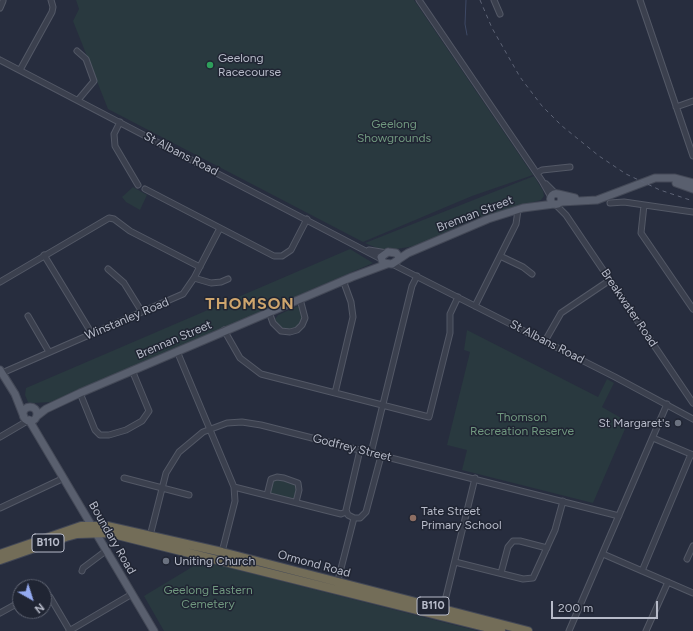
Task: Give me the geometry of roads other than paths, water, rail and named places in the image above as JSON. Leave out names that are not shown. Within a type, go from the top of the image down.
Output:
[{"type":"highway","name":"Ormond Road","points":[[92,525],[118,528],[222,552],[336,586],[501,631]]},
{"type":"highway","name":"B110","points":[[0,554],[61,532],[81,526],[92,525]]},
{"type":"highway","name":"Ormond Road","points":[[97,533],[123,535],[336,586],[443,609],[528,631]]},
{"type":"highway","name":"B110","points":[[0,560],[66,536],[97,533]]},
{"type":"main road","points":[[636,185],[650,179],[662,177],[675,178],[693,183]]},
{"type":"main road","points":[[636,185],[663,181],[676,183],[693,189]]},
{"type":"main road","name":"Brennan Street","points":[[26,419],[36,416],[58,403],[80,393],[224,330],[385,262],[399,259],[426,245],[488,219],[556,199],[586,202],[608,200],[636,185]]},
{"type":"main road","name":"Brennan Street","points":[[390,252],[426,245]]},
{"type":"main road","points":[[385,262],[383,255],[390,252],[397,254],[399,259]]},
{"type":"main road","name":"Boundary Road","points":[[1,371],[15,395],[26,419],[51,456],[154,631]]},
{"type":"main road","name":"Boundary Road","points":[[15,395],[22,402],[37,411],[36,416],[39,429],[51,456]]},
{"type":"main road","name":"Brennan Street","points":[[31,407],[58,403]]},
{"type":"main road","points":[[26,419],[24,410],[31,407]]},
{"type":"street","points":[[20,70],[52,12],[53,7],[51,0]]},
{"type":"street","name":"Breakwater Road","points":[[419,0],[542,181],[556,199],[692,401]]},
{"type":"street","points":[[494,0],[500,14]]},
{"type":"street","points":[[640,0],[693,156]]},
{"type":"street","points":[[0,8],[4,1]]},
{"type":"street","points":[[77,52],[86,59],[94,81],[78,100]]},
{"type":"street","name":"St Albans Road","points":[[0,60],[307,219],[385,262],[545,341],[693,419]]},
{"type":"street","points":[[676,107],[693,101]]},
{"type":"street","points":[[120,122],[114,134],[115,146],[138,185]]},
{"type":"street","points":[[537,173],[542,170],[570,167]]},
{"type":"street","points":[[145,189],[274,256],[282,256],[291,250],[307,219]]},
{"type":"street","points":[[608,200],[693,212]]},
{"type":"street","points":[[644,205],[641,233],[693,309]]},
{"type":"street","points":[[475,306],[516,222],[518,210]]},
{"type":"street","points":[[0,282],[44,255],[110,218],[114,219],[130,231],[200,267]]},
{"type":"street","name":"Winstanley Road","points":[[1,371],[92,334],[183,294],[194,278],[220,228]]},
{"type":"street","name":"St Albans Road","points":[[363,249],[378,253],[390,252]]},
{"type":"street","points":[[44,255],[92,334]]},
{"type":"street","points":[[500,256],[523,266],[532,274]]},
{"type":"street","points":[[399,259],[401,266],[409,273]]},
{"type":"street","points":[[108,269],[124,283],[142,312]]},
{"type":"street","points":[[370,453],[412,286],[416,276]]},
{"type":"street","points":[[194,278],[211,283],[221,282],[228,279]]},
{"type":"street","points":[[335,393],[353,317],[351,302],[343,280]]},
{"type":"street","points":[[545,341],[561,313],[610,280]]},
{"type":"street","points":[[224,330],[240,358],[261,374],[430,417],[450,333],[450,314],[458,297]]},
{"type":"street","points":[[269,312],[273,323],[281,331],[290,332],[297,330],[302,325],[305,318],[300,299]]},
{"type":"street","points":[[28,316],[49,352]]},
{"type":"street","points":[[177,351],[211,429],[234,487],[235,501],[222,552]]},
{"type":"street","points":[[80,393],[96,430],[100,435],[109,435],[126,430],[142,421],[149,411],[132,370]]},
{"type":"street","points":[[569,631],[667,404]]},
{"type":"street","name":"St Albans Road","points":[[684,413],[693,415]]},
{"type":"street","points":[[0,437],[18,428],[26,419]]},
{"type":"street","name":"Godfrey Street","points":[[150,536],[162,488],[170,465],[178,452],[196,436],[227,423],[248,423],[475,478],[619,516]]},
{"type":"street","points":[[642,571],[692,455],[652,438]]},
{"type":"street","points":[[346,512],[360,450]]},
{"type":"street","points":[[346,512],[354,518],[360,518],[366,512],[381,456]]},
{"type":"street","points":[[267,495],[271,479],[276,477],[284,478],[298,484],[299,490],[296,502]]},
{"type":"street","points":[[0,508],[64,478]]},
{"type":"street","points":[[124,478],[189,495]]},
{"type":"street","points":[[443,609],[475,478]]},
{"type":"street","points":[[234,487],[341,514],[346,512]]},
{"type":"street","points":[[455,562],[523,579],[531,579],[536,574],[557,524],[563,501]]},
{"type":"street","points":[[336,586],[354,518]]},
{"type":"street","points":[[501,573],[508,548],[513,541],[520,541],[547,548]]},
{"type":"street","points":[[687,559],[693,547]]},
{"type":"street","points":[[82,571],[83,568],[107,550]]},
{"type":"street","points":[[603,554],[693,593]]},
{"type":"street","points":[[646,631],[668,582]]},
{"type":"street","points":[[52,600],[70,631],[132,594]]},
{"type":"street","points":[[0,613],[12,606]]},
{"type":"waterway","points":[[466,0],[465,24],[467,35]]},
{"type":"railway","points":[[480,0],[492,28],[520,77],[542,106],[562,126],[599,156],[626,174],[660,190],[693,201]]},
{"type":"place","name":"Geelong Racecourse","points":[[210,65]]},
{"type":"place","name":"St Margaret's","points":[[678,423]]},
{"type":"place","name":"Tate Street Primary School","points":[[413,518]]},
{"type":"place","name":"Uniting Church","points":[[166,561]]},
{"type":"district","name":"THOMSON","points":[[250,304]]},
{"type":"park label","name":"Geelong Showgrounds","points":[[394,131]]},
{"type":"park label","name":"Thomson Recreation Reserve","points":[[522,424]]},
{"type":"park label","name":"Geelong Eastern Cemetery","points":[[208,597]]}]
